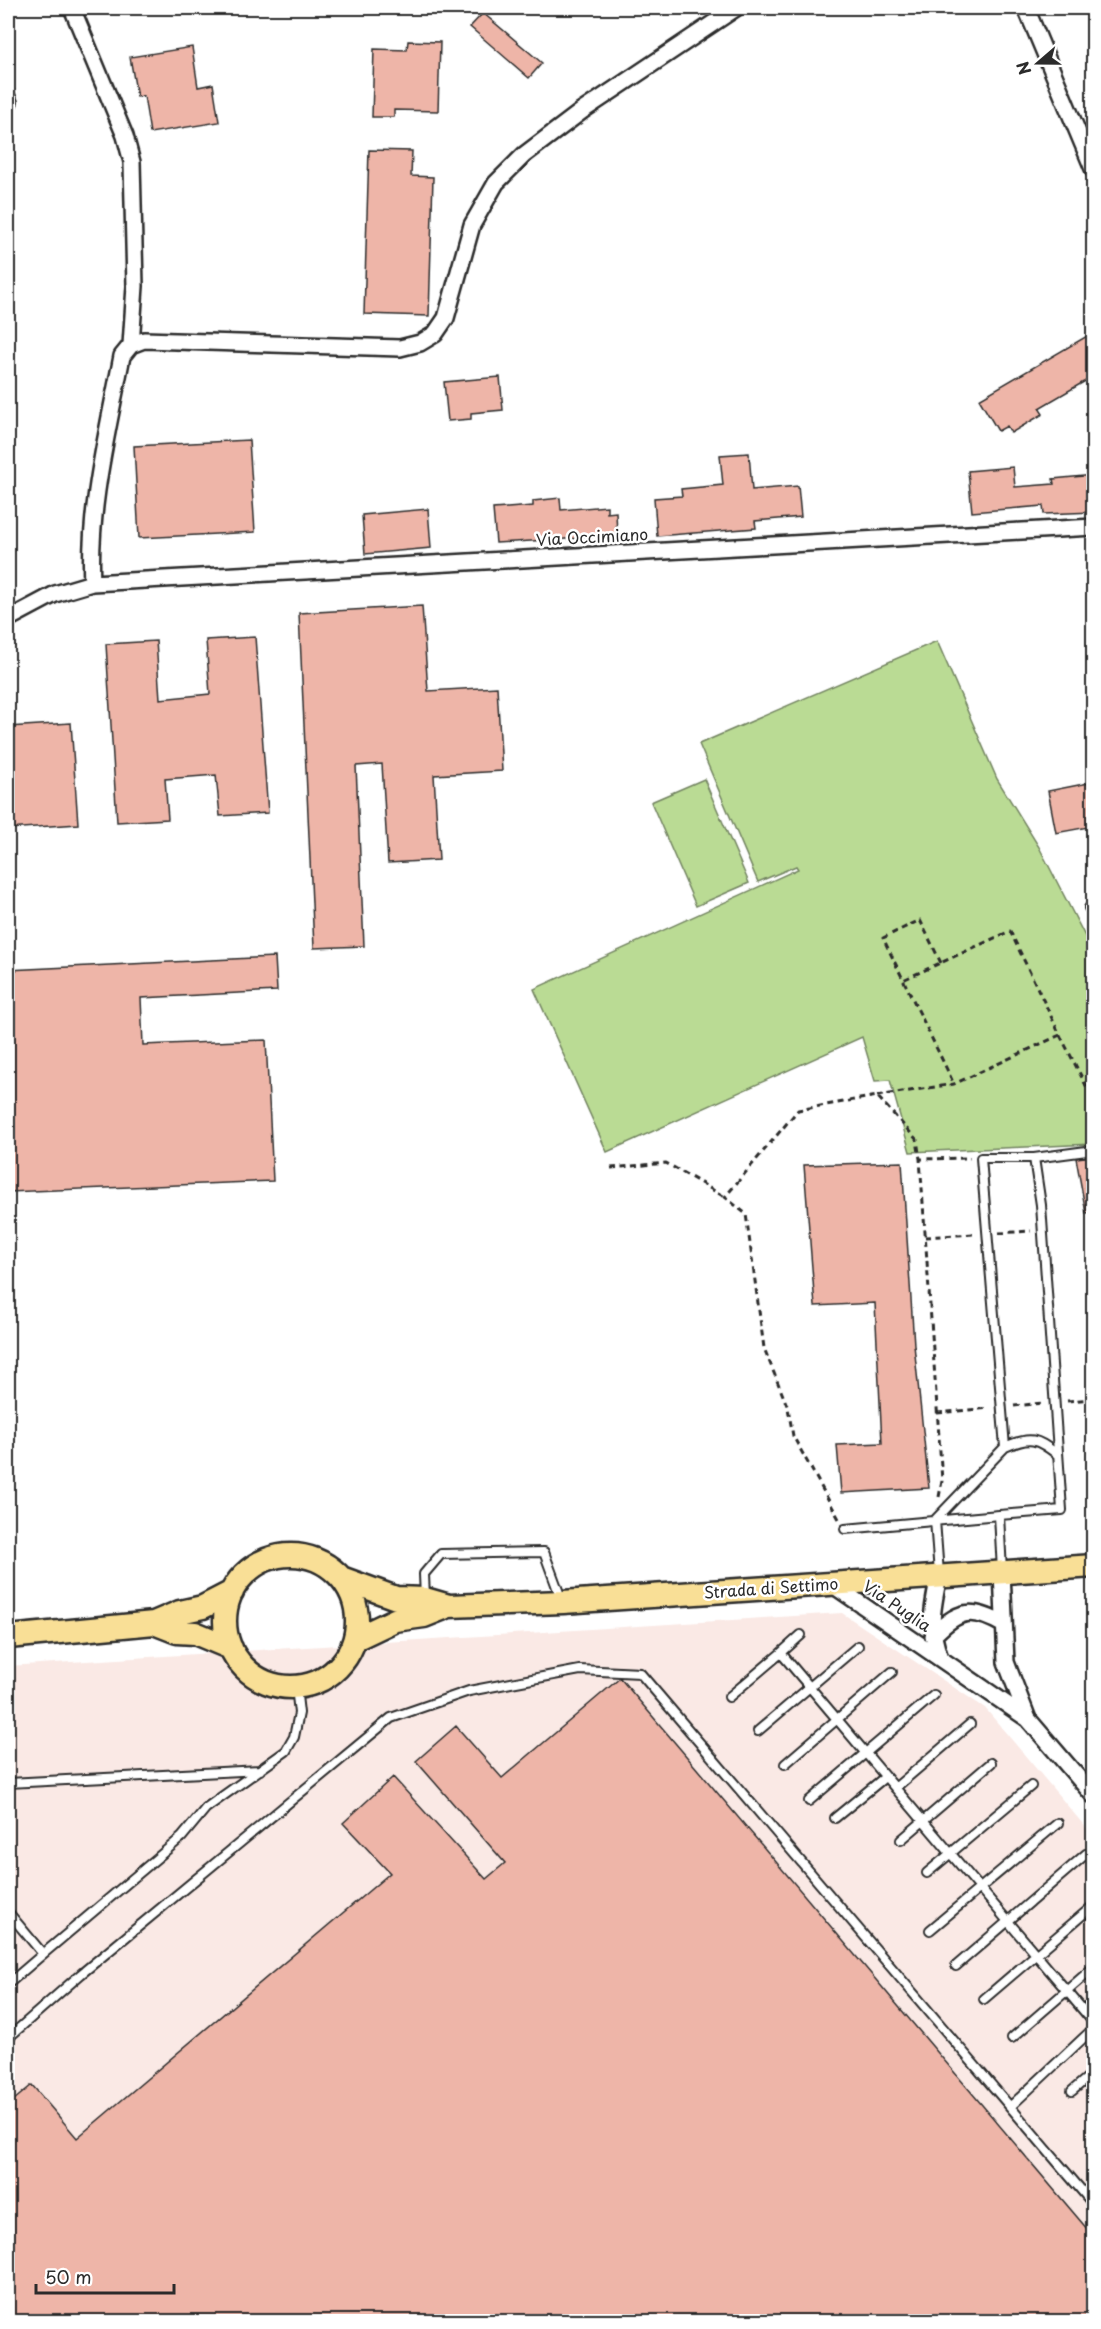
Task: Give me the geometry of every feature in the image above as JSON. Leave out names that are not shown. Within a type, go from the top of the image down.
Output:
[{"type":"main road","points":[[299,1555],[334,1568],[344,1579],[355,1608],[355,1639],[347,1655],[334,1671],[316,1682],[296,1687],[275,1685],[255,1676],[239,1662],[231,1648],[225,1622],[232,1592],[239,1580],[256,1565],[277,1556],[299,1555]]},
{"type":"main road","name":"Strada di Settimo","points":[[344,1579],[396,1598],[425,1599],[449,1606],[562,1602],[1094,1566]]},
{"type":"main road","points":[[8,1637],[154,1623],[180,1612],[203,1607],[232,1592]]},
{"type":"main road","name":"Strada di Settimo","points":[[355,1639],[395,1620],[424,1616],[449,1606]]},
{"type":"main road","points":[[154,1623],[177,1632],[195,1633],[231,1648]]},
{"type":"street","points":[[72,8],[125,136],[132,162],[135,286],[130,345],[122,356],[94,510],[90,551],[92,583]]},
{"type":"street","points":[[130,345],[144,340],[400,348],[420,343],[435,334],[446,318],[472,225],[496,183],[524,155],[582,111],[736,8]]},
{"type":"street","points":[[1026,8],[1094,171]]},
{"type":"street","name":"Via Occimiano","points":[[8,619],[55,594],[92,583],[1094,527]]},
{"type":"street","name":"Via Puglia","points":[[1002,1572],[1006,1662],[1028,1719]]},
{"type":"street","name":"Via Puglia","points":[[939,1576],[930,1617],[940,1658]]},
{"type":"street","name":"Via Puglia","points":[[833,1585],[1028,1719],[1094,1796]]},
{"type":"street","name":"Via Puglia","points":[[933,1636],[947,1622],[964,1613],[985,1614],[1004,1626]]},
{"type":"lane","points":[[8,89],[13,102],[8,113]]},
{"type":"lane","points":[[1005,1447],[981,1158],[1034,1158],[1094,1150]]},
{"type":"lane","points":[[845,1529],[1062,1510],[1041,1205],[1034,1158]]},
{"type":"lane","points":[[939,1576],[935,1520],[1005,1447],[1026,1439],[1041,1441],[1058,1455]]},
{"type":"lane","points":[[999,1515],[1002,1572]]},
{"type":"lane","points":[[425,1599],[424,1574],[441,1554],[544,1552],[562,1602]]},
{"type":"lane","points":[[729,1697],[801,1635]]},
{"type":"lane","points":[[758,1731],[858,1646]]},
{"type":"lane","points":[[781,1653],[1094,2023]]},
{"type":"lane","points":[[8,2038],[90,1966],[391,1718],[469,1691],[580,1670],[640,1673],[1094,2205]]},
{"type":"lane","points":[[785,1764],[892,1672]]},
{"type":"lane","points":[[8,1984],[182,1837],[206,1808],[286,1752],[294,1737],[299,1713],[296,1687]]},
{"type":"lane","points":[[809,1801],[934,1695]]},
{"type":"lane","points":[[895,1788],[970,1724]]},
{"type":"lane","points":[[901,1840],[991,1763]]},
{"type":"lane","points":[[8,1783],[262,1770]]},
{"type":"lane","points":[[836,1818],[885,1777]]},
{"type":"lane","points":[[927,1873],[1031,1786]]},
{"type":"lane","points":[[930,1930],[1058,1822]]},
{"type":"lane","points":[[956,1966],[1086,1854]]},
{"type":"lane","points":[[984,1999],[1094,1905]]},
{"type":"lane","points":[[8,1912],[42,1954]]},
{"type":"lane","points":[[1012,2038],[1094,1967]]},
{"type":"lane","points":[[1011,2106],[1094,2028]]},
{"type":"lane","points":[[1072,2091],[1094,2072]]},
{"type":"path","points":[[941,963],[920,920],[883,938],[954,1084]]},
{"type":"path","points":[[903,980],[1010,931],[1094,1101]]},
{"type":"path","points":[[725,1197],[798,1110],[954,1084],[1060,1035]]},
{"type":"path","points":[[877,1096],[917,1140],[920,1159],[942,1481],[935,1520]]},
{"type":"path","points":[[920,1159],[981,1158]]},
{"type":"path","points":[[611,1168],[666,1163],[725,1197],[746,1214],[764,1348],[788,1408],[793,1436],[845,1529]]},
{"type":"shaded area","points":[[842,1613],[985,1708],[1093,1836],[1093,2321],[8,2322],[8,1666]]},
{"type":"green space","points":[[937,641],[997,779],[1039,847],[1093,952],[1093,1144],[910,1152],[890,1080],[875,1081],[862,1037],[607,1152],[534,989],[798,869],[796,866],[758,882],[699,744]]},
{"type":"green space","points":[[704,779],[749,883],[696,906],[651,802]]},
{"type":"building","points":[[483,13],[542,63],[529,78],[470,27]]},
{"type":"building","points":[[408,41],[440,42],[438,111],[394,110],[394,117],[372,117],[374,49],[407,50]]},
{"type":"building","points":[[192,47],[198,87],[213,84],[219,122],[150,133],[144,96],[137,97],[130,57]]},
{"type":"building","points":[[369,150],[412,151],[411,176],[433,177],[429,316],[364,314]]},
{"type":"building","points":[[1094,332],[1094,376],[1039,408],[1043,414],[1011,433],[1007,426],[998,431],[979,399]]},
{"type":"building","points":[[500,377],[503,410],[471,413],[471,419],[448,421],[444,382]]},
{"type":"building","points":[[249,440],[255,532],[139,538],[134,446]]},
{"type":"building","points":[[749,453],[752,490],[798,486],[801,517],[755,521],[756,528],[657,536],[654,498],[682,496],[681,489],[723,485],[720,455]]},
{"type":"building","points":[[1013,467],[1015,487],[1054,484],[1053,479],[1094,475],[1094,512],[1044,514],[1043,506],[972,512],[968,471]]},
{"type":"building","points":[[560,498],[561,510],[607,506],[607,513],[616,512],[617,536],[496,543],[493,509],[533,506],[533,501]]},
{"type":"building","points":[[428,509],[431,548],[365,554],[362,515]]},
{"type":"building","points":[[422,606],[428,691],[497,687],[502,771],[434,775],[439,860],[388,863],[382,764],[356,766],[364,946],[314,948],[299,613]]},
{"type":"building","points":[[255,637],[268,813],[220,816],[216,775],[165,779],[168,819],[117,822],[106,644],[156,641],[160,699],[210,694],[206,640]]},
{"type":"building","points":[[71,723],[78,824],[8,829],[8,727]]},
{"type":"building","points":[[1094,782],[1094,826],[1056,833],[1048,791]]},
{"type":"building","points":[[275,957],[277,991],[141,998],[143,1045],[266,1040],[273,1181],[8,1192],[8,970]]},
{"type":"building","points":[[1094,1156],[1094,1212],[1086,1213],[1076,1158]]},
{"type":"building","points":[[902,1162],[914,1345],[929,1488],[841,1493],[837,1445],[882,1443],[875,1303],[815,1306],[804,1165]]},
{"type":"building","points":[[620,1678],[1094,2237],[1094,2322],[8,2322],[8,2105],[32,2085],[77,2138],[390,1873],[343,1823],[393,1777],[486,1879],[505,1863],[416,1761],[456,1726],[502,1778]]}]
